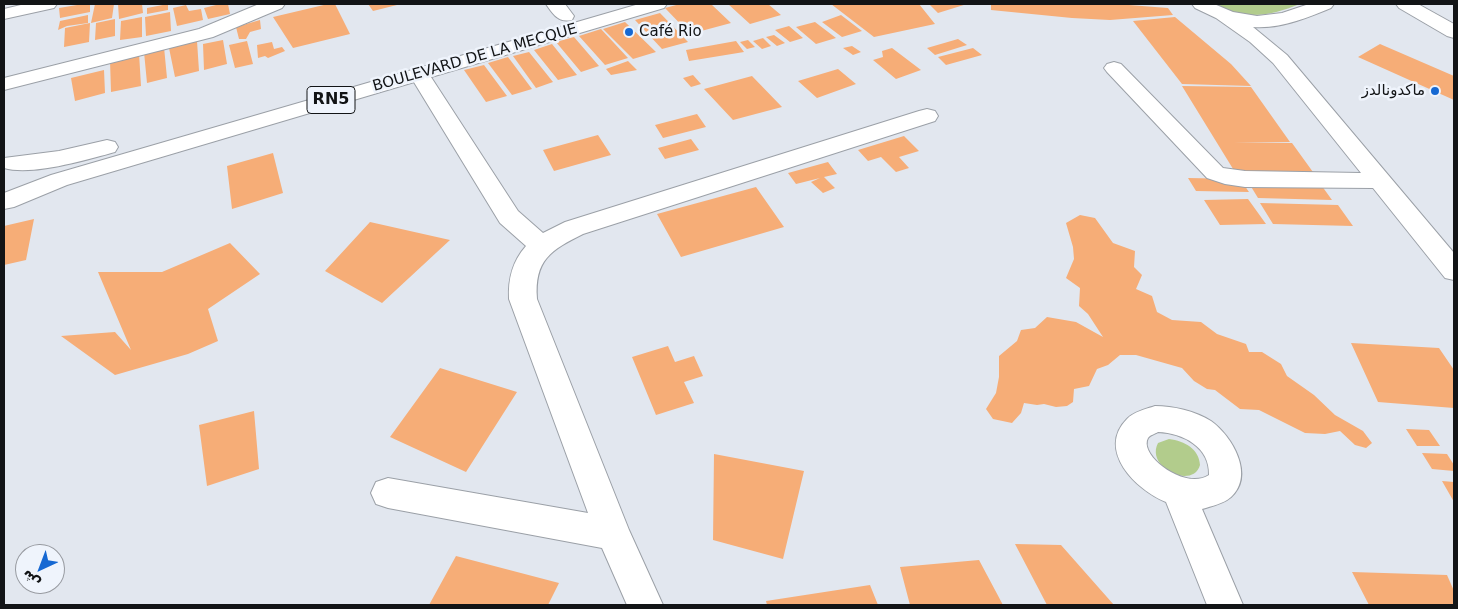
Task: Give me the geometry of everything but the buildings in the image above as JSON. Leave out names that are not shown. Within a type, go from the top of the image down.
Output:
[{"type":"street","points":[[4,14],[48,4]]},
{"type":"street","points":[[4,84],[208,32],[243,11],[261,9],[276,4]]},
{"type":"street","name":"RN5","points":[[7,162],[41,162],[86,152],[560,10],[609,4]]},
{"type":"street","name":"BOULEVARD DE LA MECQUE","points":[[4,201],[59,180],[658,4]]},
{"type":"street","points":[[1206,8],[1258,21],[1287,18],[1324,4]]},
{"type":"street","points":[[1389,4],[1422,14]]},
{"type":"street","points":[[1405,4],[1454,32]]},
{"type":"street","points":[[1206,8],[1257,38],[1280,59],[1378,181],[1454,271]]},
{"type":"street","points":[[1280,59],[1278,43],[1280,29],[1287,18]]},
{"type":"street","points":[[1114,68],[1215,173],[1225,177],[1245,179],[1378,181]]},
{"type":"street","points":[[419,74],[509,217],[542,246]]},
{"type":"street","points":[[645,605],[613,534],[523,299],[521,285],[523,270],[532,256],[542,246],[557,235],[574,228],[927,116]]},
{"type":"street","name":"RN5","points":[[4,201],[16,189],[21,178],[19,169],[7,162]]},
{"type":"street","points":[[1428,240],[1454,235]]},
{"type":"street","points":[[388,493],[613,534]]},
{"type":"street","points":[[1179,494],[1224,605]]},
{"type":"green space","points":[[1214,4],[1300,4],[1268,14],[1246,15]]},
{"type":"green space","points":[[1169,439],[1186,444],[1194,450],[1200,465],[1196,472],[1189,476],[1180,476],[1164,468],[1158,460],[1156,452],[1158,443]]},
{"type":"place","name":"Café Rio","points":[[629,32]]},
{"type":"place","name":"ماكدونالدز","points":[[1435,91]]}]
